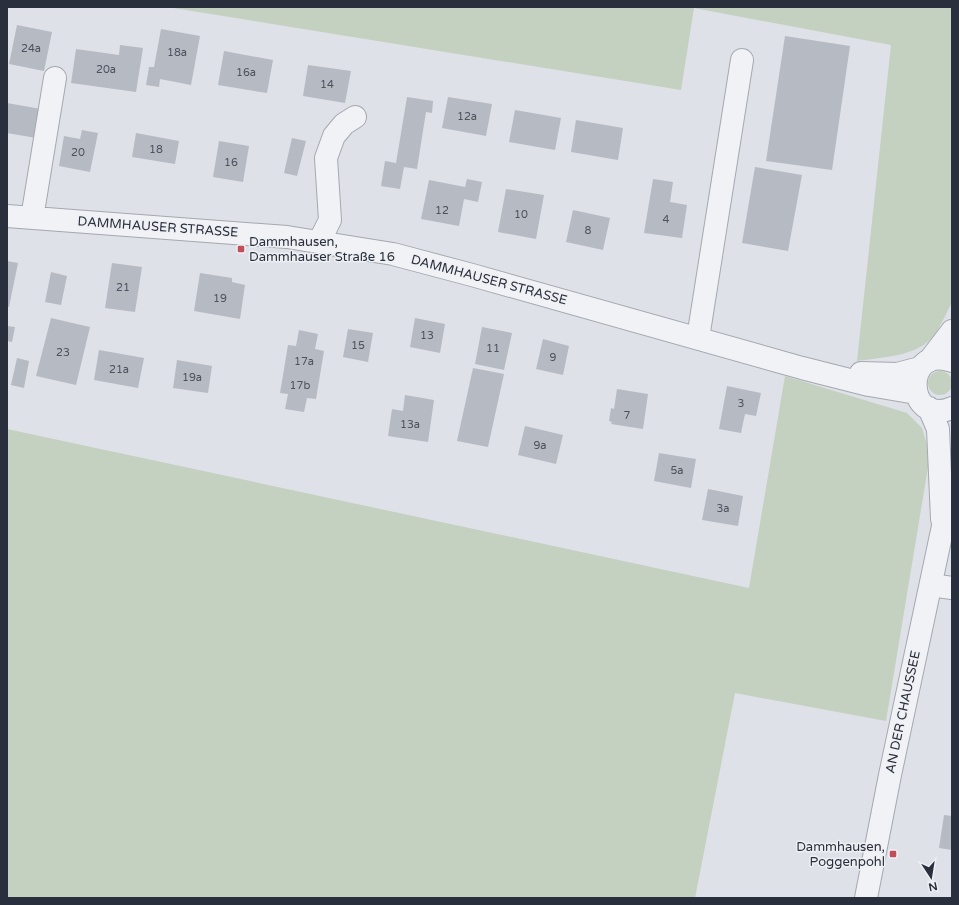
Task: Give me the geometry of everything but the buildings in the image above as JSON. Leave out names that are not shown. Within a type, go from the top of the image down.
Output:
[{"type":"street","points":[[698,338],[742,60]]},
{"type":"street","points":[[32,218],[55,78]]},
{"type":"street","points":[[319,242],[330,220],[326,158],[334,136],[344,124],[356,117]]},
{"type":"street","name":"DAMMHAUSER STRASSE","points":[[7,216],[244,233],[319,242],[400,256],[802,368],[869,385],[923,401],[939,410],[952,408]]},
{"type":"street","points":[[943,526],[938,429],[923,401],[915,381],[924,365],[952,331]]},
{"type":"street","name":"DAMMHAUSER STRASSE","points":[[820,372],[840,371],[897,374],[942,358],[952,361]]},
{"type":"street","points":[[943,526],[952,499]]},
{"type":"street","name":"AN DER CHAUSSEE","points":[[866,898],[890,776],[943,526]]},
{"type":"street","points":[[931,585],[952,588]]},
{"type":"green space","points":[[167,7],[952,7],[951,304],[935,334],[928,342],[920,347],[899,355],[857,361],[891,45],[694,8],[681,90]]},
{"type":"green space","points":[[940,371],[948,375],[952,383],[948,391],[940,395],[932,391],[928,383],[932,375]]},
{"type":"green space","points":[[785,376],[907,413],[922,428],[930,455],[886,721],[735,693],[695,898],[7,898],[7,429],[749,588]]},
{"type":"place","name":"Dammhausen, Dammhauser Straße 16","points":[[241,249]]},
{"type":"place","name":"Dammhausen, Poggenpohl","points":[[893,854]]}]
